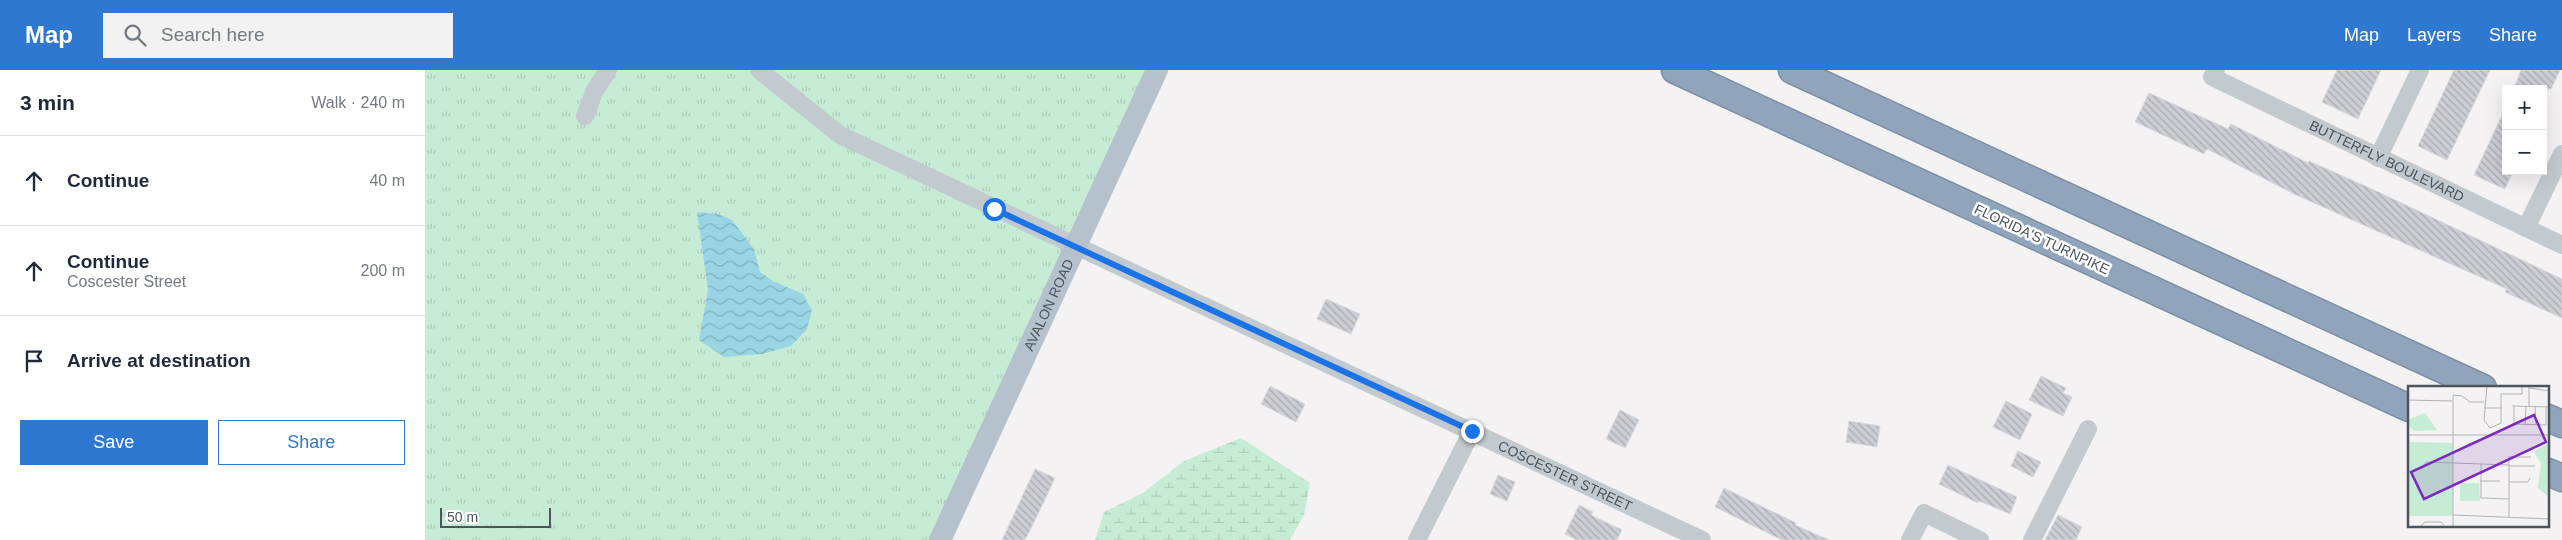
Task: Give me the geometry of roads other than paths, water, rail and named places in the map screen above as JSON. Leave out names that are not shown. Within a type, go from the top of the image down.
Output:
[{"type":"highway","name":"FLORIDA'S TURNPIKE","points":[[1675,70],[2408,408]]},
{"type":"highway","points":[[1792,70],[2479,386]]},
{"type":"highway","points":[[2549,418],[2562,424]]},
{"type":"highway","points":[[2549,472],[2562,478]]},
{"type":"main road","name":"AVALON ROAD","points":[[940,540],[1157,70]]},
{"type":"street","points":[[585,116],[595,90],[608,70]]},
{"type":"street","name":"COSCESTER STREET","points":[[759,70],[840,135],[1702,540]]},
{"type":"street","points":[[2378,158],[2420,70]]},
{"type":"street","name":"BUTTERFLY BOULEVARD","points":[[2214,73],[2378,158],[2562,245]]},
{"type":"street","points":[[2525,228],[2562,154]]},
{"type":"street","points":[[2032,540],[2088,429]]},
{"type":"street","points":[[1417,540],[1472,431]]},
{"type":"street","points":[[1910,540],[1924,513],[1980,540]]},
{"type":"water","points":[[697,212],[718,214],[732,220],[754,249],[760,272],[773,281],[803,294],[812,310],[807,329],[791,346],[762,354],[724,357],[699,340],[708,290]]}]
